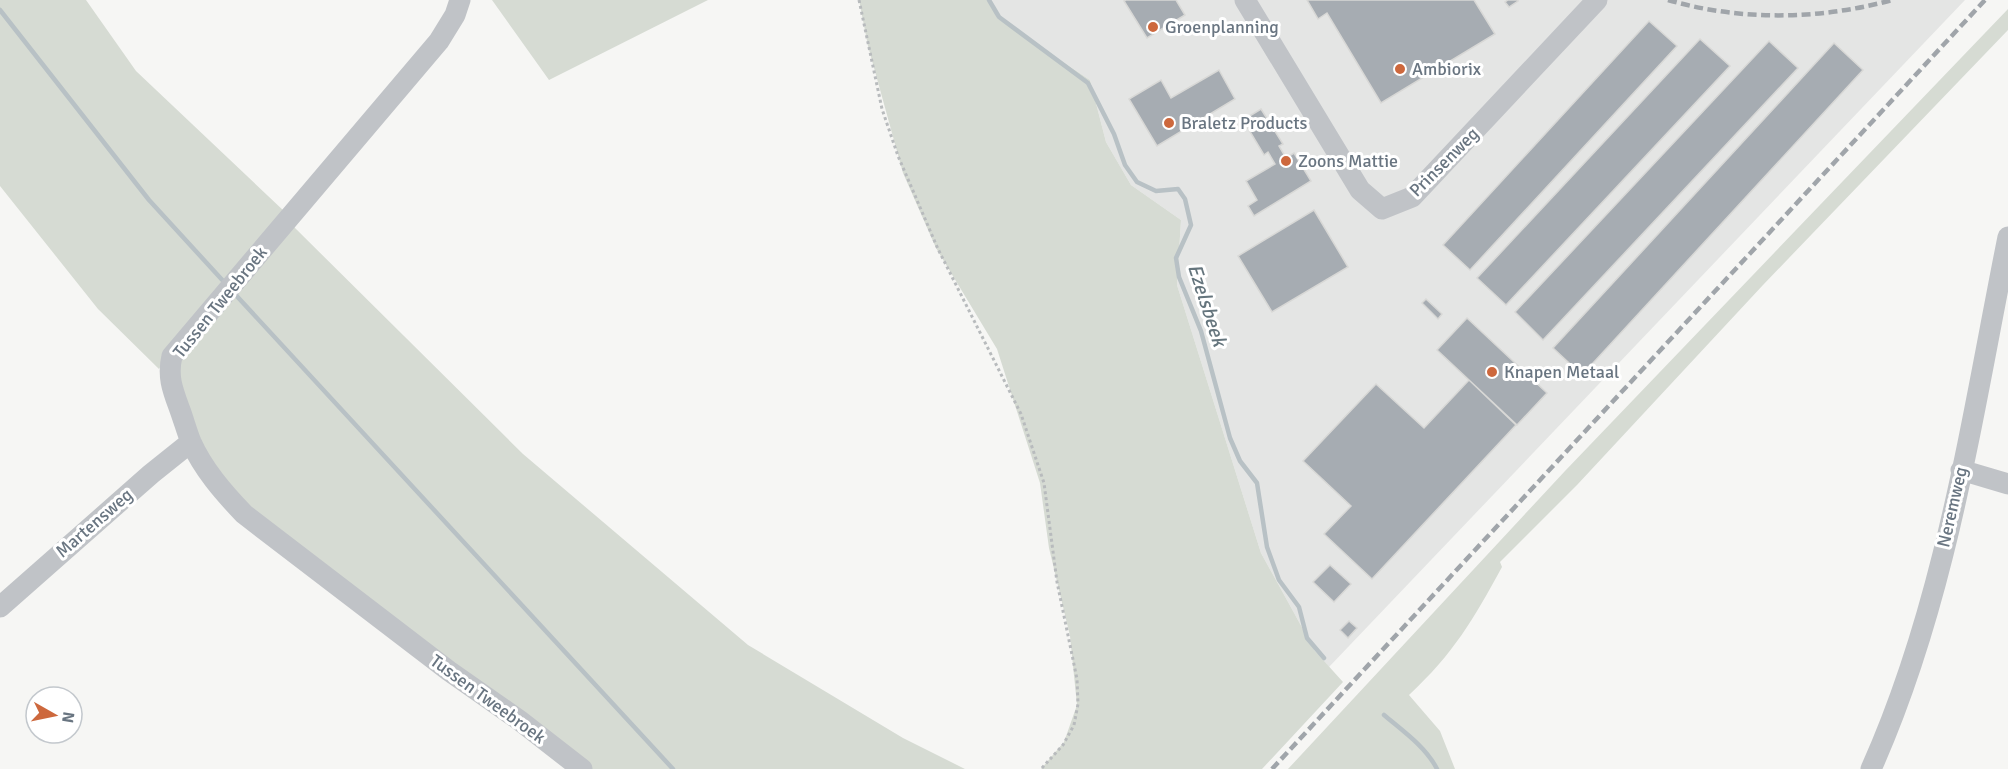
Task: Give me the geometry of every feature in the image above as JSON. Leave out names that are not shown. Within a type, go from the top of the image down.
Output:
[{"type":"street","name":"Tussen Tweebroek","points":[[460,0],[455,15],[439,41],[172,356],[169,369],[172,389],[191,442],[221,490],[244,514],[582,769]]},
{"type":"street","name":"Prinsenweg","points":[[1245,0],[1360,190],[1382,209],[1412,197],[1597,0]]},
{"type":"street","name":"Neremweg","points":[[1871,769],[1910,675],[1932,596],[1961,470],[2008,237]]},
{"type":"street","name":"Martensweg","points":[[0,607],[142,481],[191,442]]},
{"type":"street","points":[[1961,470],[2008,484]]},
{"type":"path","points":[[859,0],[882,109],[898,156],[938,249],[1022,414],[1044,483],[1057,582],[1077,679],[1078,704],[1074,725],[1063,745],[1041,769]]},
{"type":"shaded area","points":[[0,0],[86,0],[136,71],[285,212],[172,346],[159,369],[98,309],[0,186]]},
{"type":"shaded area","points":[[492,0],[708,0],[549,80]]},
{"type":"shaded area","points":[[859,0],[991,0],[997,18],[1090,80],[1106,142],[1131,185],[1181,220],[1177,285],[1261,553],[1315,651],[1343,682],[1262,769],[1041,769],[1064,742],[1077,705],[1070,636],[1049,548],[1040,483],[997,349],[936,248],[903,173],[868,46]]},
{"type":"shaded area","points":[[991,0],[1965,0],[1329,667],[1315,651],[1261,553],[1177,285],[1181,220],[1131,185],[1106,142],[1090,80],[997,18]]},
{"type":"shaded area","points":[[2008,9],[2008,30],[1763,285],[1577,485],[1500,562],[1502,567],[1462,635],[1425,680],[1409,695],[1440,731],[1455,769],[1288,769],[1565,471]]},
{"type":"shaded area","points":[[293,226],[523,454],[748,645],[903,738],[965,769],[590,769],[249,512],[210,465],[176,383],[177,360]]},
{"type":"building","name":"Groenplanning","points":[[1176,0],[1185,15],[1147,38],[1124,1]]},
{"type":"building","name":"Ambiorix","points":[[1307,0],[1474,0],[1495,34],[1381,103],[1327,13],[1318,19]]},
{"type":"building","points":[[1518,1],[1509,7],[1505,2]]},
{"type":"building","points":[[1649,21],[1677,46],[1470,270],[1443,245]]},
{"type":"building","points":[[1700,39],[1730,66],[1506,305],[1477,278]]},
{"type":"building","points":[[1769,41],[1798,68],[1543,340],[1515,312]]},
{"type":"building","points":[[1834,43],[1863,70],[1582,375],[1553,348]]},
{"type":"building","name":"Braletz Products","points":[[1219,70],[1235,99],[1157,146],[1129,99],[1161,80],[1171,98]]},
{"type":"building","name":"Zoons Mattie","points":[[1261,109],[1283,144],[1279,146],[1286,158],[1294,153],[1311,181],[1254,216],[1248,206],[1257,200],[1246,181],[1275,164],[1268,152],[1264,155],[1243,120]]},
{"type":"building","points":[[1314,210],[1348,267],[1272,312],[1238,256]]},
{"type":"building","points":[[1426,299],[1442,314],[1438,319],[1422,303]]},
{"type":"building","name":"Knapen Metaal","points":[[1467,318],[1547,393],[1517,425],[1437,350]]},
{"type":"building","points":[[1469,380],[1516,425],[1372,579],[1324,534],[1351,506],[1303,461],[1376,384],[1424,428]]},
{"type":"building","points":[[1330,565],[1351,584],[1334,602],[1313,582]]},
{"type":"building","points":[[1349,621],[1357,628],[1348,638],[1340,630]]},
{"type":"waterway","name":"Ezelsbeek","points":[[989,0],[999,17],[1088,83],[1114,134],[1125,165],[1137,182],[1156,191],[1178,189],[1185,199],[1191,225],[1176,258],[1179,277],[1201,331],[1230,438],[1240,461],[1257,483],[1267,547],[1279,580],[1299,607],[1307,638],[1324,658]]},
{"type":"waterway","points":[[0,10],[149,200],[225,283]]},
{"type":"waterway","points":[[233,292],[673,769]]},
{"type":"waterway","name":"Ezelsbeek","points":[[1384,715],[1420,746],[1437,769]]},
{"type":"railway","points":[[1668,0],[1695,7],[1751,15],[1808,14],[1864,7],[1892,0]]},
{"type":"railway","points":[[1272,769],[1985,0]]},
{"type":"place","name":"Groenplanning","points":[[1153,27]]},
{"type":"place","name":"Ambiorix","points":[[1400,69]]},
{"type":"place","name":"Braletz Products","points":[[1169,123]]},
{"type":"place","name":"Zoons Mattie","points":[[1286,161]]},
{"type":"place","name":"Knapen Metaal","points":[[1492,372]]}]
